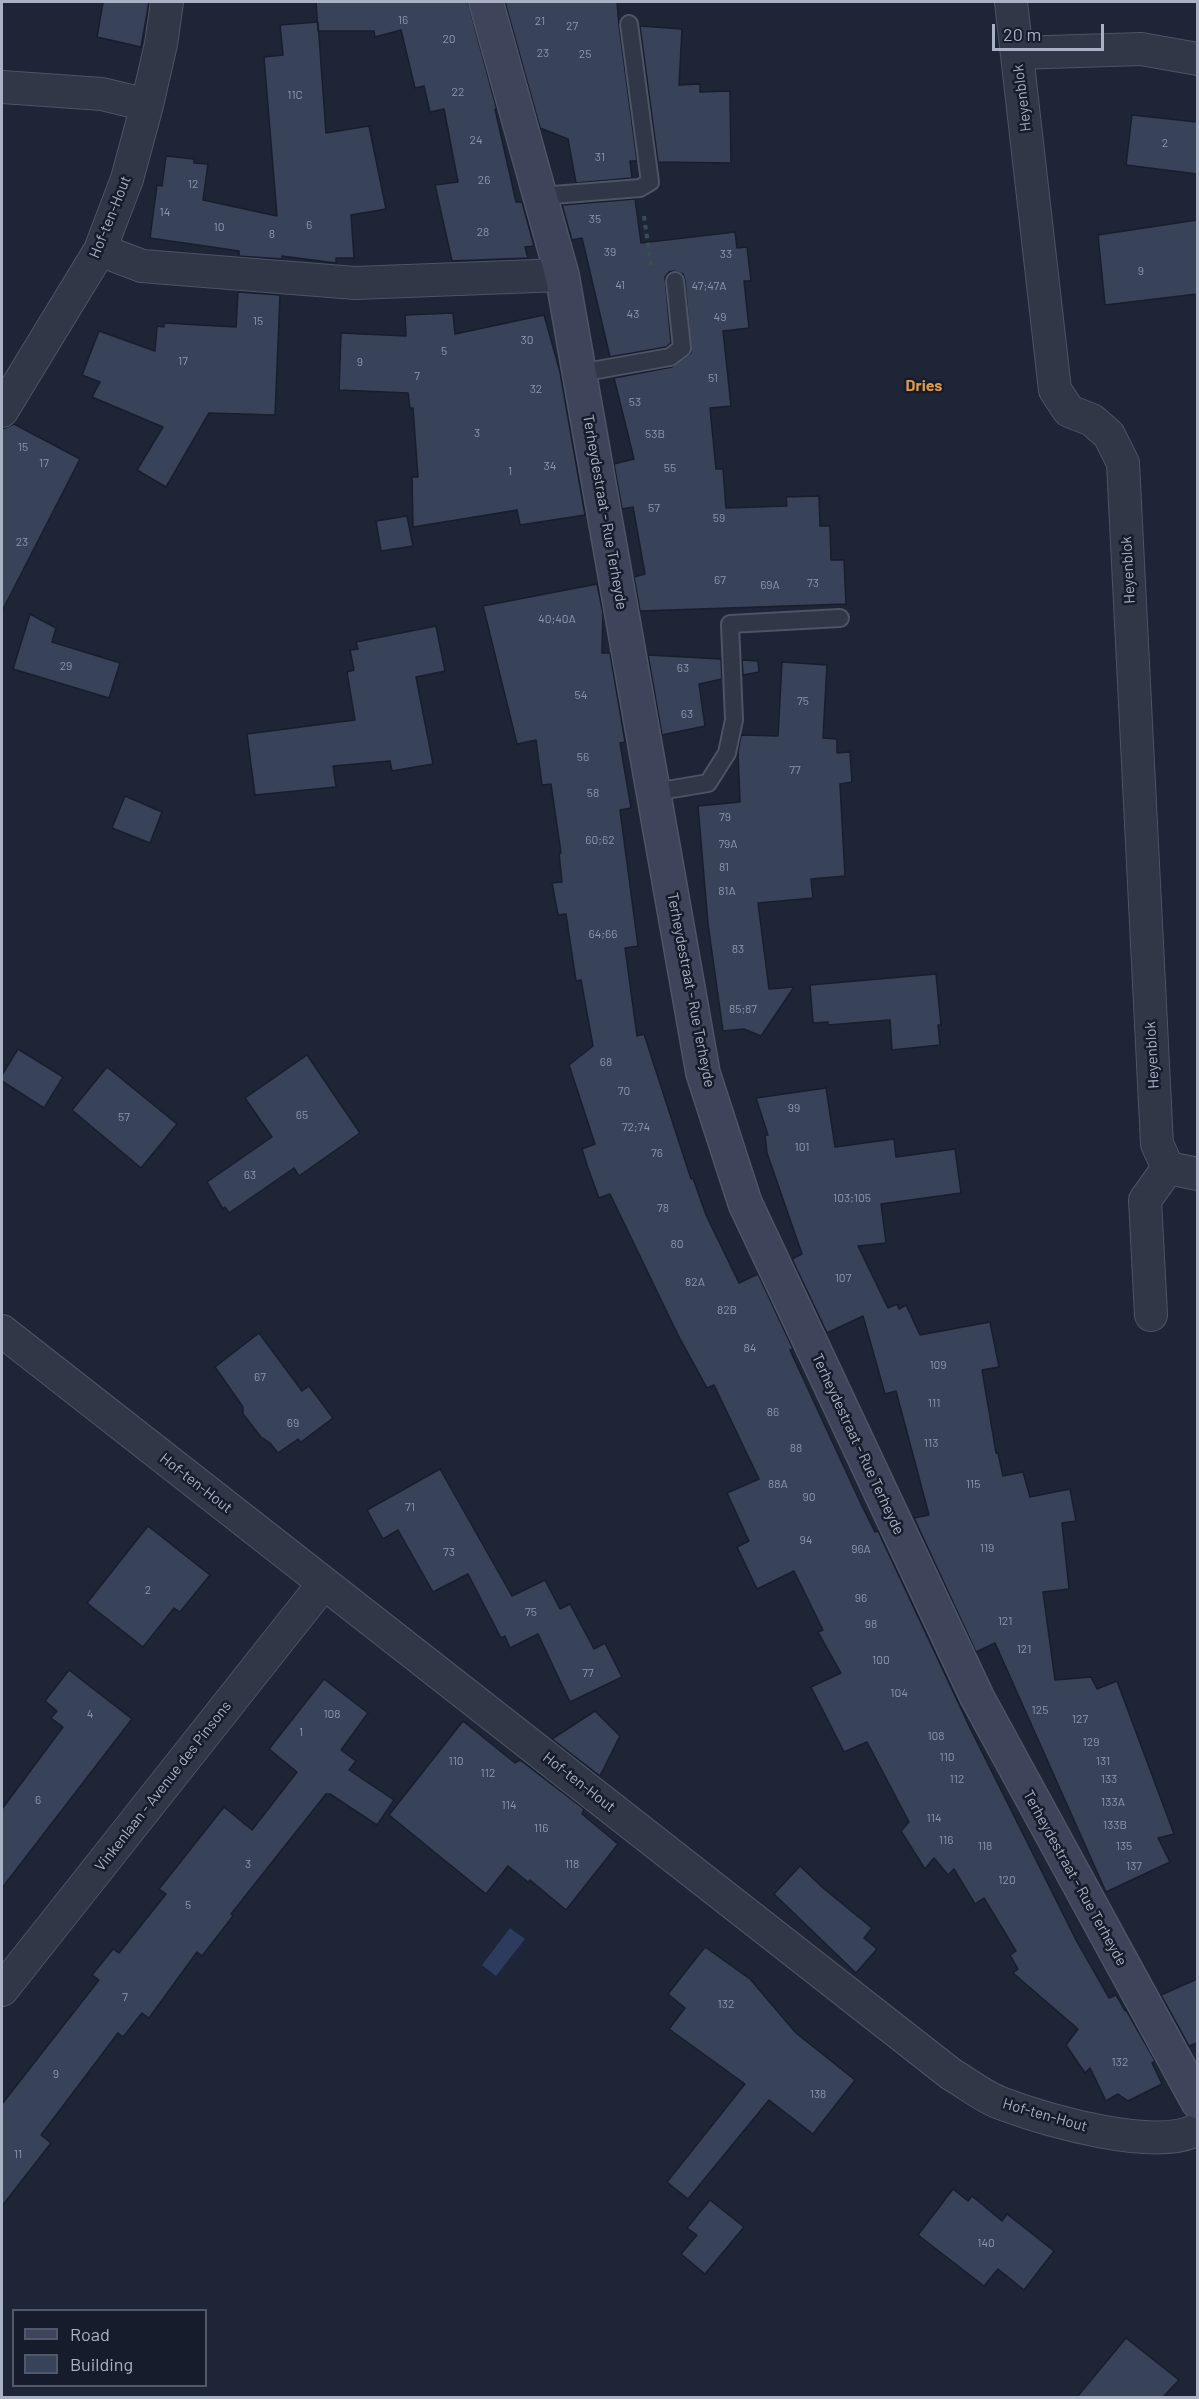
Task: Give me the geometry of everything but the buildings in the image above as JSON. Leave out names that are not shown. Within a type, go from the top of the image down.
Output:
[{"type":"street","name":"Hof-ten-Hout","points":[[2,411],[100,250],[127,178],[147,105],[161,44],[167,2]]},
{"type":"street","name":"Terheydestraat - Rue Terheyde","points":[[486,2],[562,275],[703,1073],[745,1203],[977,1697],[1197,2102]]},
{"type":"street","name":"Heyenblok","points":[[1011,2],[1055,390],[1069,411],[1092,420],[1109,435],[1123,463],[1157,1144],[1183,1171],[1145,1200],[1151,1315]]},
{"type":"street","points":[[1017,53],[1141,49],[1197,59]]},
{"type":"street","points":[[2,87],[102,94],[147,105]]},
{"type":"street","points":[[100,250],[142,266],[355,283],[562,275]]},
{"type":"street","name":"Hof-ten-Hout","points":[[2,1331],[951,2074],[1001,2104],[1077,2126],[1150,2139],[1189,2135],[1197,2129]]},
{"type":"street","name":"Vinkenlaan - Avenue des Pinsons","points":[[2,1990],[324,1583]]},
{"type":"lane","points":[[541,196],[640,188],[650,182],[629,24]]},
{"type":"lane","points":[[580,373],[670,357],[682,348],[675,281]]},
{"type":"lane","points":[[655,792],[708,783],[727,753],[734,720],[730,624],[840,618]]},
{"type":"path","points":[[640,188],[652,267],[656,271],[665,270],[675,281]]},
{"type":"water","points":[[510,1928],[525,1939],[496,1976],[482,1965]]},
{"type":"district","name":"Dries","points":[[924,386]]}]
